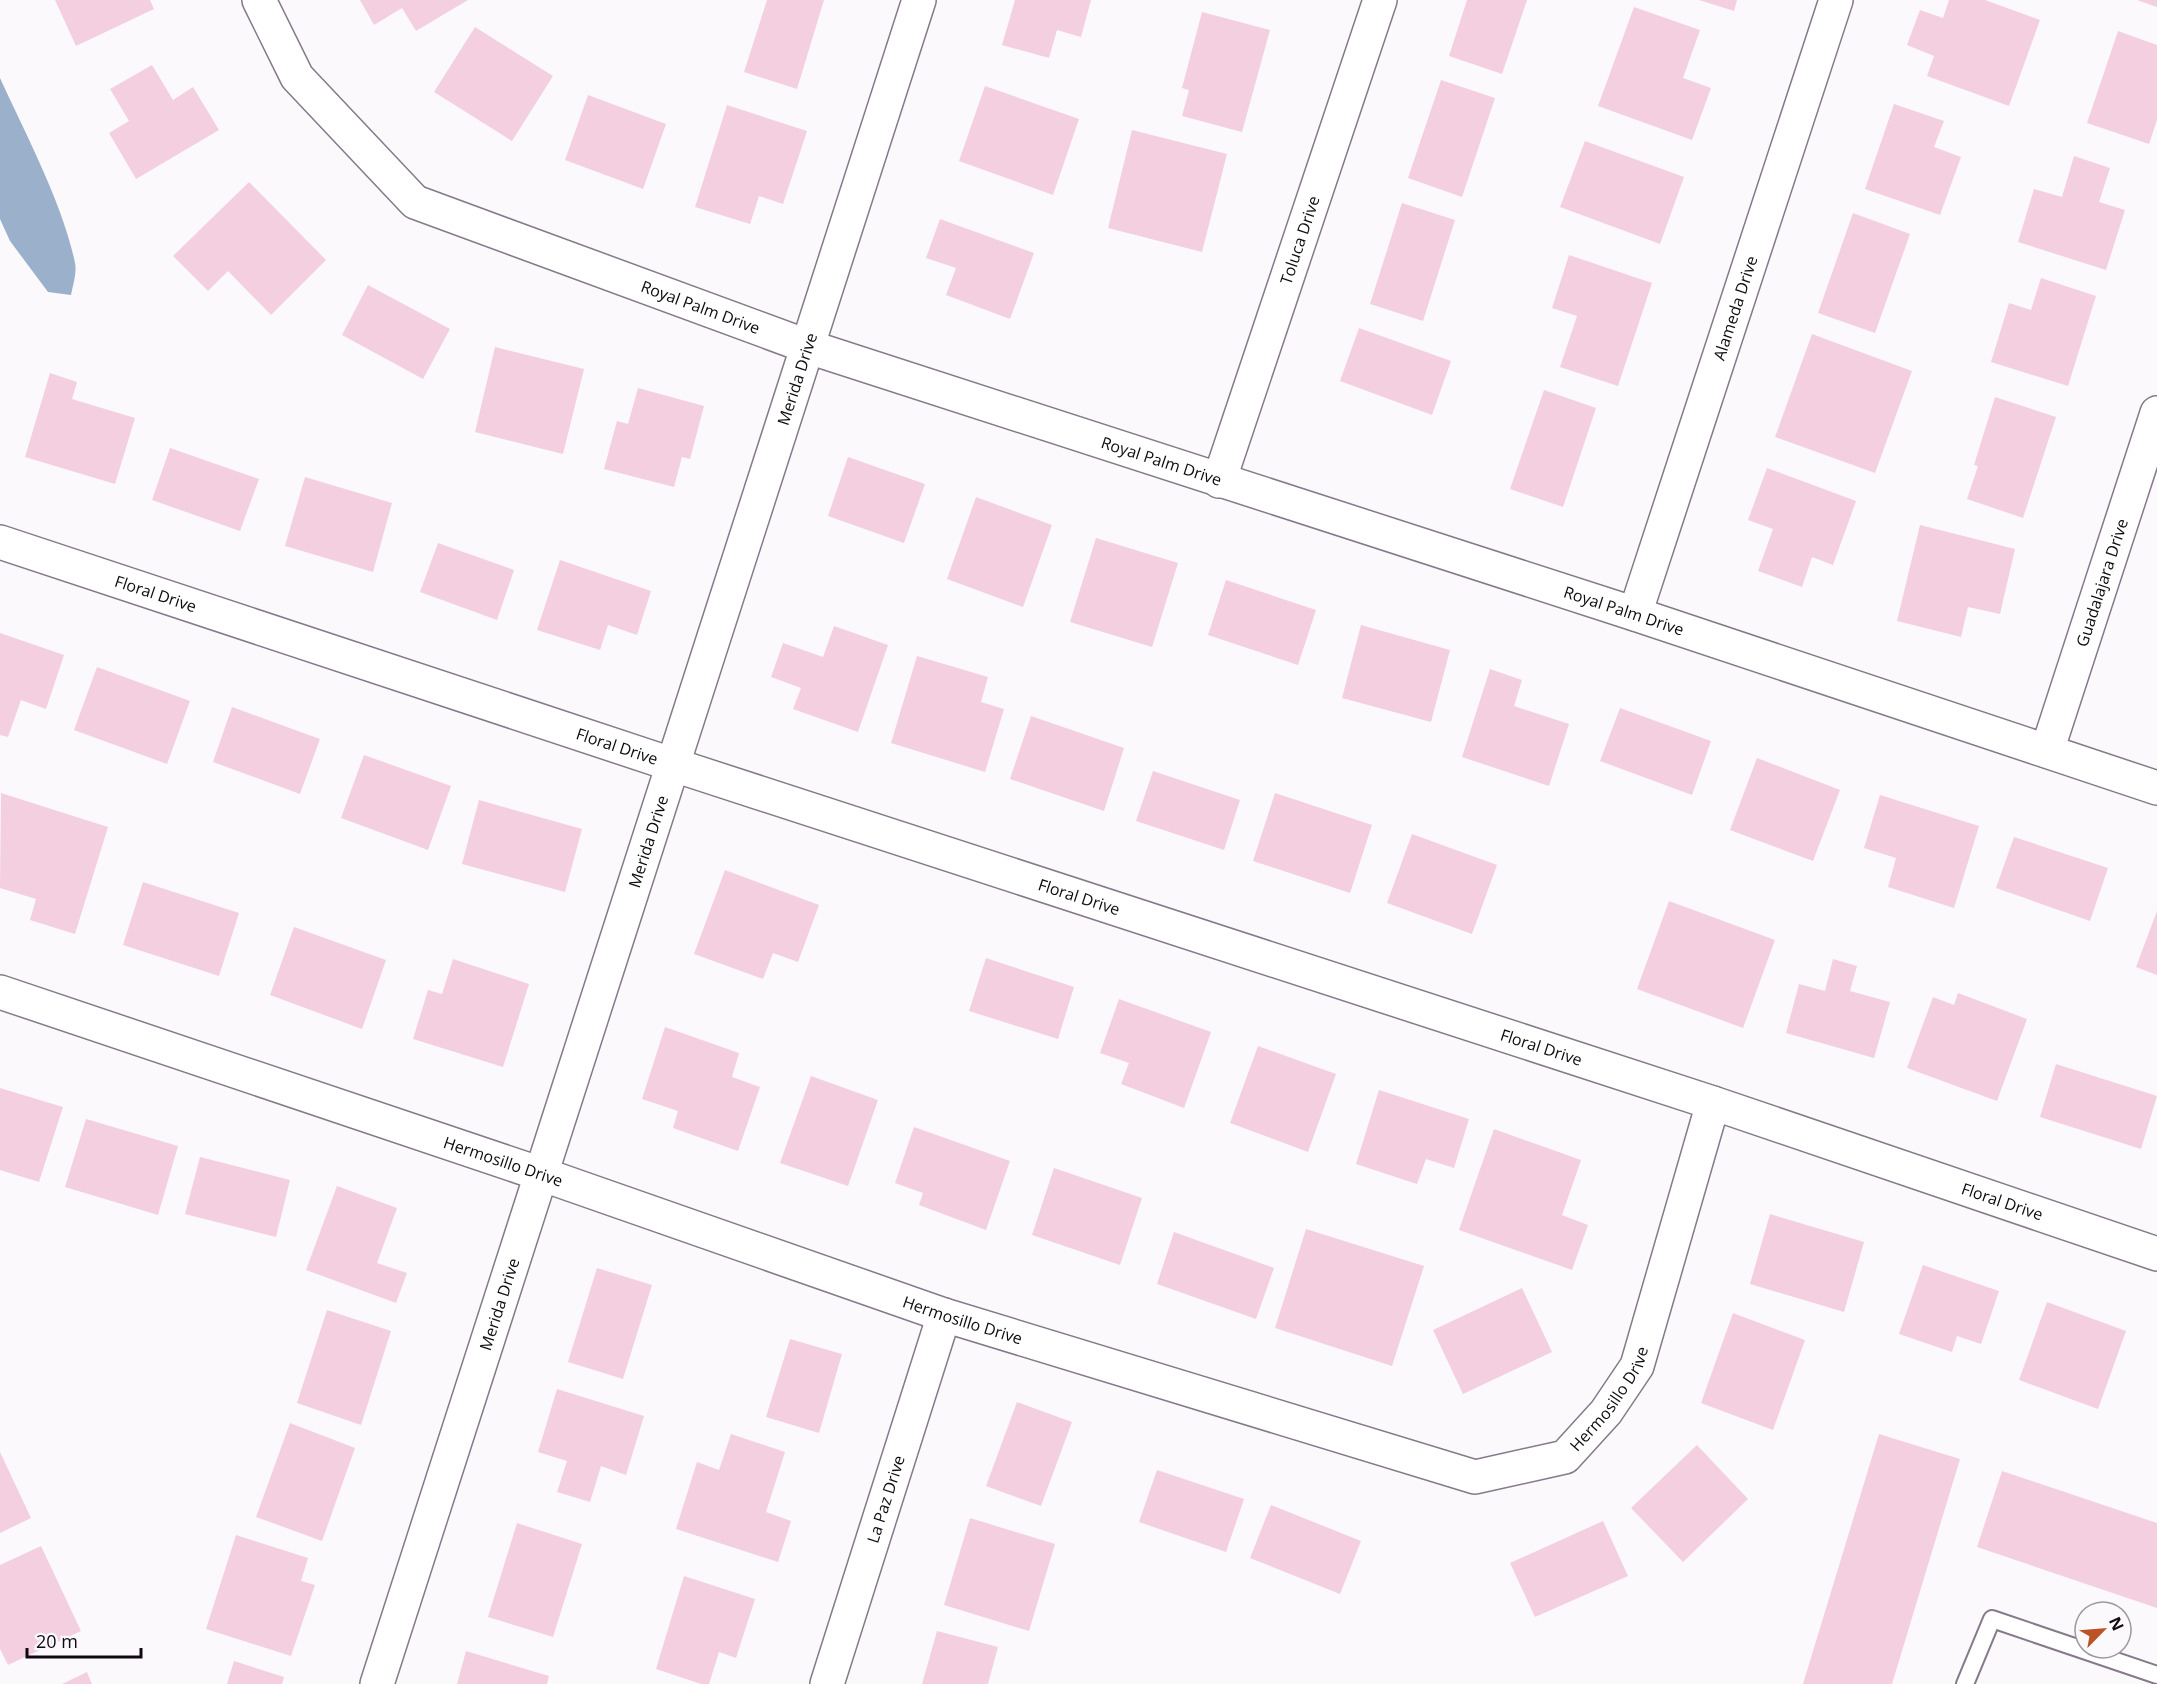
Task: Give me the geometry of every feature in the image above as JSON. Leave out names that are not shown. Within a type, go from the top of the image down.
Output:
[{"type":"street","name":"Royal Palm Drive","points":[[259,0],[297,77],[416,202],[809,347],[1219,482],[1635,614],[2157,788]]},
{"type":"street","name":"Merida Drive","points":[[377,1684],[919,0]]},
{"type":"street","name":"Toluca Drive","points":[[1219,482],[1380,0]]},
{"type":"street","name":"Alameda Drive","points":[[1635,614],[1836,0]]},
{"type":"street","name":"Guadalajara Drive","points":[[2048,751],[2157,413]]},
{"type":"street","name":"Floral Drive","points":[[0,542],[674,765],[1713,1103],[2157,1254]]},
{"type":"street","name":"Hermosillo Drive","points":[[0,992],[541,1174],[944,1315],[1475,1477],[1565,1457],[1606,1412],[1637,1366],[1713,1103]]},
{"type":"street","name":"La Paz Drive","points":[[827,1684],[944,1315]]},
{"type":"lane","points":[[1965,1684],[1992,1619],[2157,1675]]},
{"type":"water","points":[[0,78],[62,217],[75,267],[71,295],[48,292],[10,241],[0,219]]},
{"type":"building","points":[[55,0],[150,0],[154,9],[76,46]]},
{"type":"building","points":[[360,0],[468,0],[416,31],[402,8],[374,25]]},
{"type":"building","points":[[767,0],[824,0],[797,89],[744,72]]},
{"type":"building","points":[[1015,0],[1091,0],[1081,37],[1057,30],[1049,58],[1002,45]]},
{"type":"building","points":[[1467,0],[1527,0],[1502,74],[1449,56]]},
{"type":"building","points":[[1699,0],[1737,0],[1734,11]]},
{"type":"building","points":[[1949,0],[1985,0],[2040,20],[2009,106],[1927,76],[1934,56],[1907,45],[1920,10],[1943,18]]},
{"type":"building","points":[[2137,0],[2157,0],[2157,7]]},
{"type":"building","points":[[1634,7],[1700,30],[1683,78],[1711,88],[1692,140],[1598,106]]},
{"type":"building","points":[[1202,12],[1270,30],[1242,132],[1182,116],[1189,90],[1182,88]]},
{"type":"building","points":[[475,27],[553,76],[512,141],[434,92]]},
{"type":"building","points":[[2118,31],[2157,45],[2157,120],[2149,144],[2087,123]]},
{"type":"building","points":[[152,65],[173,100],[193,87],[219,130],[136,179],[109,133],[129,121],[110,89]]},
{"type":"building","points":[[1441,80],[1495,98],[1462,197],[1408,178]]},
{"type":"building","points":[[985,86],[1079,119],[1053,195],[959,161]]},
{"type":"building","points":[[588,95],[666,124],[643,189],[565,160]]},
{"type":"building","points":[[1894,104],[1944,121],[1934,147],[1961,157],[1940,215],[1865,189]]},
{"type":"building","points":[[727,105],[807,131],[783,204],[759,196],[750,224],[695,207]]},
{"type":"building","points":[[1132,130],[1227,154],[1202,252],[1108,228]]},
{"type":"building","points":[[1585,141],[1684,177],[1660,244],[1560,207]]},
{"type":"building","points":[[2074,156],[2110,168],[2099,202],[2125,210],[2106,270],[2018,242],[2034,189],[2062,197]]},
{"type":"building","points":[[249,182],[326,260],[271,315],[228,271],[208,291],[173,256]]},
{"type":"building","points":[[1402,203],[1455,220],[1423,321],[1370,304]]},
{"type":"building","points":[[1853,213],[1910,234],[1875,333],[1818,313]]},
{"type":"building","points":[[940,219],[1034,253],[1010,319],[946,295],[956,268],[926,258]]},
{"type":"building","points":[[1569,255],[1652,283],[1618,386],[1560,367],[1577,316],[1552,308]]},
{"type":"building","points":[[2041,278],[2096,296],[2068,386],[1991,362],[2009,303],[2031,310]]},
{"type":"building","points":[[368,285],[450,329],[423,379],[342,335]]},
{"type":"building","points":[[1359,328],[1451,361],[1432,415],[1340,381]]},
{"type":"building","points":[[1812,334],[1912,371],[1875,473],[1775,437]]},
{"type":"building","points":[[495,347],[584,369],[563,454],[475,432]]},
{"type":"building","points":[[50,373],[77,382],[72,399],[135,418],[115,484],[25,457]]},
{"type":"building","points":[[638,388],[704,406],[690,459],[682,457],[674,487],[604,469],[617,421],[628,424]]},
{"type":"building","points":[[1544,390],[1596,408],[1563,507],[1510,489]]},
{"type":"building","points":[[1995,397],[2056,417],[2023,518],[1967,499],[1978,466],[1974,465]]},
{"type":"building","points":[[170,448],[259,479],[240,531],[152,500]]},
{"type":"building","points":[[848,457],[925,484],[904,543],[828,516]]},
{"type":"building","points":[[1767,468],[1856,501],[1833,565],[1812,557],[1802,587],[1758,571],[1773,529],[1748,520]]},
{"type":"building","points":[[305,477],[392,503],[373,572],[285,546]]},
{"type":"building","points":[[976,497],[1052,525],[1023,607],[947,579]]},
{"type":"building","points":[[1920,525],[2015,549],[2000,614],[1968,607],[1961,637],[1897,621]]},
{"type":"building","points":[[1096,538],[1178,563],[1152,647],[1070,622]]},
{"type":"building","points":[[438,543],[514,570],[497,620],[420,592]]},
{"type":"building","points":[[560,560],[651,591],[637,635],[608,625],[600,650],[537,630]]},
{"type":"building","points":[[1226,580],[1316,610],[1298,665],[1208,635]]},
{"type":"building","points":[[1361,625],[1450,650],[1431,722],[1342,698]]},
{"type":"building","points":[[834,626],[888,645],[858,732],[793,709],[801,688],[771,677],[783,643],[823,657]]},
{"type":"building","points":[[0,633],[64,655],[46,709],[21,700],[8,737],[0,735]]},
{"type":"building","points":[[917,656],[988,677],[981,702],[1004,709],[985,772],[891,743]]},
{"type":"building","points":[[97,667],[190,701],[167,764],[74,730]]},
{"type":"building","points":[[1490,669],[1522,680],[1514,706],[1569,724],[1549,786],[1462,757]]},
{"type":"building","points":[[232,707],[320,739],[300,794],[213,762]]},
{"type":"building","points":[[1620,708],[1711,741],[1692,795],[1600,761]]},
{"type":"building","points":[[1031,716],[1124,748],[1104,811],[1010,779]]},
{"type":"building","points":[[364,755],[451,786],[428,850],[341,818]]},
{"type":"building","points":[[1757,758],[1840,790],[1813,861],[1730,830]]},
{"type":"building","points":[[1153,771],[1240,800],[1224,850],[1136,821]]},
{"type":"building","points":[[1,793],[108,827],[75,934],[30,920],[36,899],[0,888]]},
{"type":"building","points":[[1275,793],[1372,825],[1350,893],[1253,861]]},
{"type":"building","points":[[1880,795],[1979,826],[1954,908],[1888,887],[1896,858],[1864,848]]},
{"type":"building","points":[[479,800],[582,829],[565,892],[462,864]]},
{"type":"building","points":[[1412,834],[1497,865],[1472,934],[1387,903]]},
{"type":"building","points":[[2014,837],[2108,868],[2090,921],[1996,888]]},
{"type":"building","points":[[725,870],[819,905],[798,962],[773,953],[763,979],[694,954]]},
{"type":"building","points":[[143,882],[239,913],[219,976],[123,945]]},
{"type":"building","points":[[1669,901],[1775,940],[1743,1028],[1637,989]]},
{"type":"building","points":[[2157,911],[2157,975],[2136,967]]},
{"type":"building","points":[[294,927],[386,960],[362,1029],[270,995]]},
{"type":"building","points":[[986,958],[1074,987],[1058,1039],[969,1011]]},
{"type":"building","points":[[453,959],[529,984],[503,1067],[413,1039],[428,990],[442,994]]},
{"type":"building","points":[[1833,959],[1857,966],[1850,991],[1890,1002],[1874,1058],[1786,1033],[1799,984],[1825,991]]},
{"type":"building","points":[[1958,993],[2027,1019],[1997,1101],[1907,1068],[1933,997],[1954,1005]]},
{"type":"building","points":[[1119,999],[1211,1032],[1184,1108],[1121,1084],[1129,1063],[1100,1053]]},
{"type":"building","points":[[665,1027],[739,1053],[732,1077],[760,1087],[738,1151],[673,1128],[678,1111],[642,1099]]},
{"type":"building","points":[[1258,1046],[1336,1074],[1308,1152],[1230,1123]]},
{"type":"building","points":[[2056,1064],[2157,1096],[2141,1149],[2040,1117]]},
{"type":"building","points":[[811,1076],[878,1100],[848,1186],[780,1163]]},
{"type":"building","points":[[0,1088],[63,1107],[39,1182],[0,1170]]},
{"type":"building","points":[[1379,1090],[1469,1119],[1454,1168],[1426,1159],[1417,1184],[1356,1164]]},
{"type":"building","points":[[86,1119],[178,1146],[158,1215],[65,1187]]},
{"type":"building","points":[[914,1127],[1010,1161],[986,1230],[919,1205],[923,1193],[895,1183]]},
{"type":"building","points":[[1494,1129],[1581,1160],[1562,1215],[1588,1225],[1572,1270],[1459,1230]]},
{"type":"building","points":[[200,1157],[290,1180],[276,1237],[185,1214]]},
{"type":"building","points":[[1054,1168],[1142,1198],[1120,1265],[1032,1235]]},
{"type":"building","points":[[337,1186],[397,1208],[377,1263],[407,1273],[396,1303],[306,1270]]},
{"type":"building","points":[[1770,1214],[1864,1242],[1844,1312],[1750,1284]]},
{"type":"building","points":[[1306,1229],[1424,1266],[1392,1366],[1275,1328]]},
{"type":"building","points":[[1174,1232],[1274,1268],[1256,1319],[1157,1284]]},
{"type":"building","points":[[1923,1265],[1999,1291],[1981,1344],[1957,1336],[1952,1352],[1899,1334]]},
{"type":"building","points":[[597,1268],[652,1285],[623,1379],[568,1362]]},
{"type":"building","points":[[1522,1288],[1552,1352],[1463,1394],[1433,1330]]},
{"type":"building","points":[[2047,1302],[2126,1331],[2098,1409],[2019,1380]]},
{"type":"building","points":[[327,1310],[391,1331],[361,1425],[297,1403]]},
{"type":"building","points":[[1733,1313],[1805,1340],[1773,1430],[1701,1403]]},
{"type":"building","points":[[790,1339],[842,1354],[819,1433],[766,1417]]},
{"type":"building","points":[[557,1389],[644,1416],[626,1475],[601,1466],[590,1502],[557,1492],[567,1461],[538,1452]]},
{"type":"building","points":[[1017,1402],[1072,1422],[1041,1506],[986,1486]]},
{"type":"building","points":[[290,1423],[355,1448],[322,1541],[256,1517]]},
{"type":"building","points":[[731,1434],[785,1452],[766,1512],[791,1521],[778,1562],[676,1529],[697,1462],[719,1470]]},
{"type":"building","points":[[1879,1434],[1960,1459],[1892,1684],[1803,1684]]},
{"type":"building","points":[[1697,1445],[1748,1499],[1683,1562],[1631,1508]]},
{"type":"building","points":[[0,1452],[31,1518],[0,1533]]},
{"type":"building","points":[[1157,1470],[1244,1499],[1226,1552],[1139,1522]]},
{"type":"building","points":[[2002,1471],[2157,1523],[2157,1608],[1977,1547]]},
{"type":"building","points":[[1271,1505],[1361,1541],[1340,1594],[1250,1558]]},
{"type":"building","points":[[970,1518],[1055,1544],[1029,1631],[944,1605]]},
{"type":"building","points":[[1603,1521],[1628,1576],[1535,1617],[1510,1563]]},
{"type":"building","points":[[517,1523],[582,1544],[553,1637],[488,1617]]},
{"type":"building","points":[[236,1535],[308,1558],[301,1581],[315,1585],[291,1656],[206,1629]]},
{"type":"building","points":[[41,1546],[81,1631],[8,1665],[0,1649],[0,1565]]},
{"type":"building","points":[[684,1576],[755,1599],[736,1658],[719,1652],[709,1684],[701,1684],[656,1669]]},
{"type":"building","points":[[937,1631],[998,1647],[988,1684],[922,1684]]},
{"type":"building","points":[[466,1651],[549,1676],[547,1684],[457,1684]]},
{"type":"building","points":[[234,1661],[284,1677],[282,1684],[227,1684]]},
{"type":"building","points":[[87,1672],[92,1684],[62,1684]]}]
